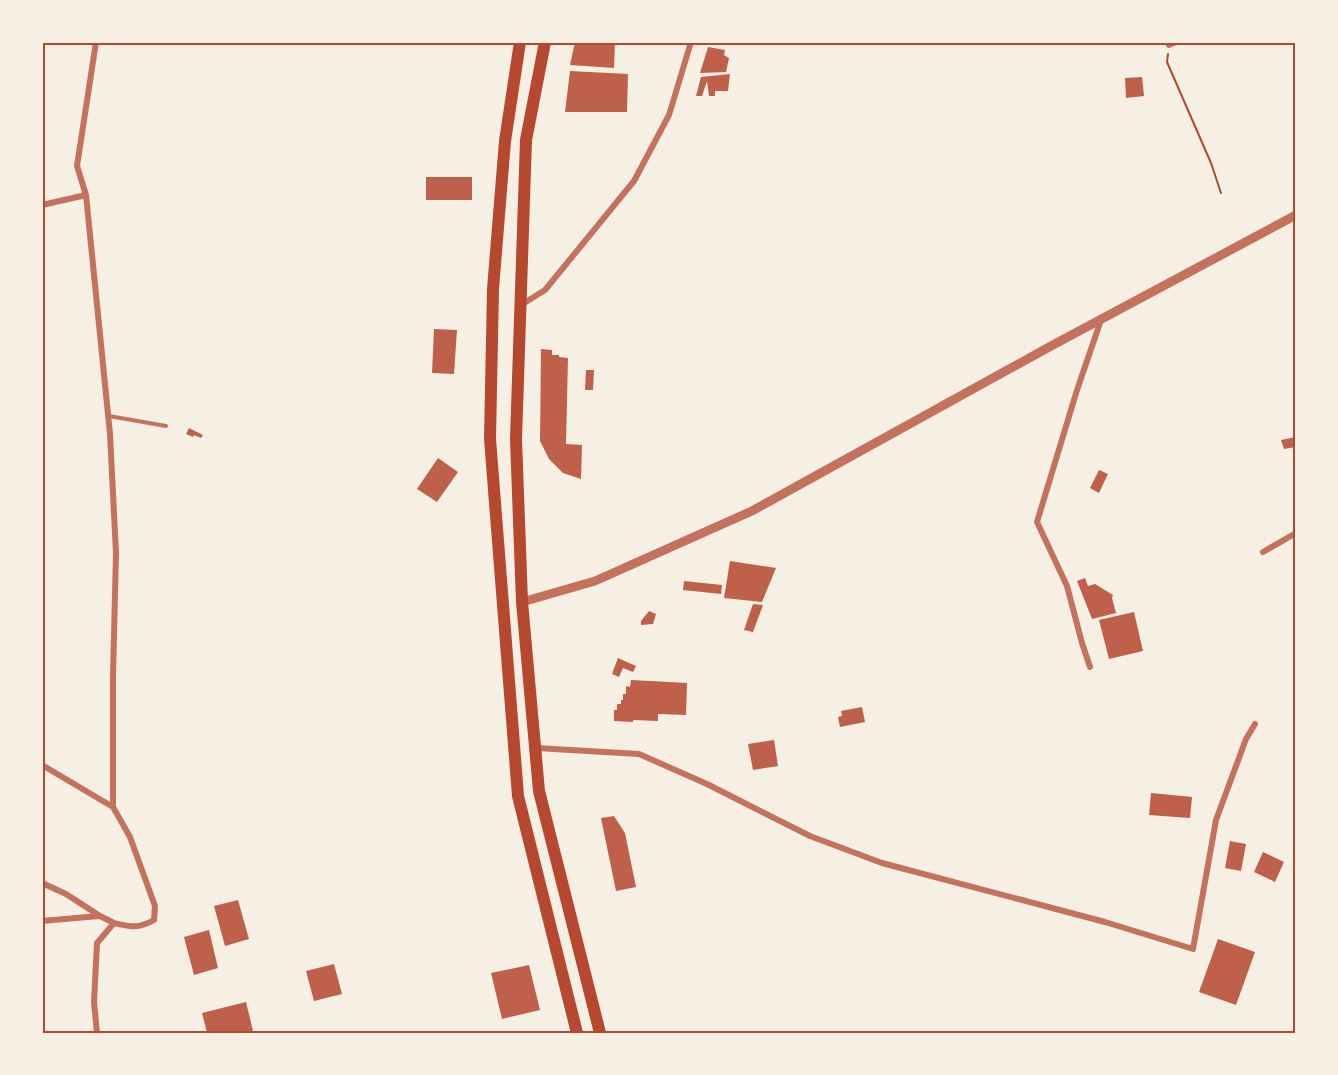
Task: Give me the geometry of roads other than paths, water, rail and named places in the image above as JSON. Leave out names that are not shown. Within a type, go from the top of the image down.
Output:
[{"type":"highway","points":[[520,42],[505,141],[493,290],[490,439],[518,796],[577,1033]]},
{"type":"highway","points":[[545,42],[526,140],[516,438],[522,602],[539,790],[600,1033]]},
{"type":"street","points":[[42,883],[66,894],[114,923],[141,927],[153,920],[155,906],[130,837],[113,807],[116,553],[108,416],[86,195],[76,166],[96,42]]},
{"type":"street","points":[[521,305],[545,290],[634,181],[669,115],[690,42]]},
{"type":"street","points":[[1168,44],[1176,42]]},
{"type":"street","points":[[42,205],[86,195]]},
{"type":"street","points":[[522,602],[595,581],[752,511],[1101,319],[1296,215]]},
{"type":"street","points":[[1090,667],[1066,586],[1037,522],[1101,319]]},
{"type":"street","points":[[1263,552],[1296,533]]},
{"type":"street","points":[[535,748],[639,754],[707,784],[810,836],[882,863],[1105,922],[1193,948],[1216,820],[1246,739],[1255,724]]},
{"type":"street","points":[[42,765],[113,807]]},
{"type":"street","points":[[42,921],[100,916]]},
{"type":"street","points":[[97,1033],[94,1002],[97,943],[114,923]]},
{"type":"lane","points":[[108,416],[166,426]]}]
